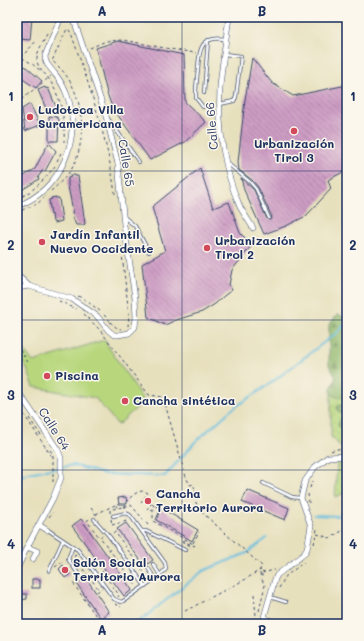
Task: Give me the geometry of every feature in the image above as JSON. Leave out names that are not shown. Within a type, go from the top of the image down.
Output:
[{"type":"street","points":[[17,206],[32,200],[44,190],[62,168],[68,154],[72,132],[72,113],[67,95],[55,73],[45,62],[44,56],[61,17]]},
{"type":"street","name":"Calle 65","points":[[73,17],[106,116],[118,164],[136,317],[135,326],[129,333],[118,335],[114,334],[105,326]]},
{"type":"street","name":"Calle 66","points":[[229,17],[220,85],[220,123],[226,163],[234,191],[241,209],[253,228]]},
{"type":"street","points":[[17,275],[29,286],[72,299],[97,316],[105,326]]},
{"type":"street","points":[[17,288],[29,286]]},
{"type":"street","name":"Calle 64","points":[[17,390],[58,450],[61,458],[61,478],[53,498],[17,569]]},
{"type":"street","points":[[265,624],[264,617],[277,575],[304,554],[310,537],[311,526],[301,498],[305,481],[315,467],[328,457],[347,456]]},
{"type":"street","points":[[39,525],[47,530]]},
{"type":"street","points":[[27,547],[37,550],[33,559]]},
{"type":"lane","points":[[203,107],[196,98],[199,53],[202,44],[208,40],[218,38],[226,39]]},
{"type":"lane","points":[[204,93],[208,40]]},
{"type":"lane","points":[[220,104],[234,101],[236,98],[241,56],[224,54]]},
{"type":"lane","points":[[106,116],[139,162]]},
{"type":"lane","points":[[226,163],[250,182],[256,189],[269,218]]},
{"type":"lane","points":[[123,216],[135,226],[149,252]]},
{"type":"lane","points":[[262,483],[292,497],[301,498]]},
{"type":"lane","points":[[47,530],[80,552],[114,599],[121,602],[160,575],[166,569],[165,563],[130,515],[126,513],[113,516]]},
{"type":"lane","points":[[94,519],[144,585]]},
{"type":"lane","points":[[142,531],[146,531],[187,550]]},
{"type":"lane","points":[[49,571],[63,540]]},
{"type":"lane","points":[[73,546],[68,559],[79,575]]},
{"type":"lane","points":[[152,564],[160,575]]},
{"type":"lane","points":[[148,568],[155,578]]},
{"type":"lane","points":[[269,597],[286,602]]},
{"type":"lane","points":[[264,617],[275,622],[276,624]]},
{"type":"path","points":[[17,27],[18,21]]},
{"type":"path","points":[[25,209],[40,200],[70,172],[76,161],[80,146],[82,122],[79,104],[73,87],[66,76],[57,64],[52,62],[67,29],[71,33],[106,142],[110,157],[115,196]]},
{"type":"path","points":[[84,51],[106,41],[115,39],[199,53]]},
{"type":"path","points":[[17,62],[37,40]]},
{"type":"path","points":[[17,55],[31,63],[49,78],[60,100],[64,124],[64,145]]},
{"type":"path","points":[[17,103],[55,73]]},
{"type":"path","points":[[17,107],[21,123],[19,124],[17,117]]},
{"type":"path","points":[[17,199],[47,177],[56,164],[62,151]]},
{"type":"path","points":[[121,246],[129,315],[128,327]]},
{"type":"path","points":[[56,300],[78,310]]},
{"type":"path","points":[[84,315],[100,330],[150,395],[163,396],[186,477],[190,485],[193,484],[195,487],[196,491],[193,494],[198,509],[262,566],[260,570],[260,578],[264,585],[258,624]]},
{"type":"path","points":[[105,326],[110,321],[113,326],[123,329]]},
{"type":"path","points":[[17,338],[17,344],[29,364]]},
{"type":"path","points":[[17,400],[53,454],[53,479]]},
{"type":"path","points":[[17,404],[53,459]]},
{"type":"path","points":[[309,503],[308,492],[313,478]]},
{"type":"path","points":[[126,511],[125,503],[132,496],[141,490],[146,491],[148,493],[141,503]]},
{"type":"path","points":[[144,498],[151,504],[147,509],[148,510],[152,504],[154,506],[150,511],[151,512],[157,506],[153,511],[153,521],[193,544]]},
{"type":"path","points":[[109,515],[111,514],[110,510],[118,506],[117,504],[96,514],[87,521],[138,588],[144,585]]},
{"type":"path","points":[[113,509],[130,505],[133,506],[148,525],[146,528],[149,528]]},
{"type":"path","points":[[91,508],[96,514]]},
{"type":"path","points":[[109,518],[111,518],[112,525],[127,521],[126,517],[131,522]]},
{"type":"path","points":[[313,548],[316,528]]},
{"type":"path","points":[[316,534],[330,538],[347,528]]},
{"type":"path","points":[[100,537],[110,529],[112,533],[114,532],[123,542],[149,580],[155,578]]},
{"type":"path","points":[[182,540],[194,546],[195,545],[193,544],[199,532]]},
{"type":"path","points":[[178,543],[180,539],[182,540]]},
{"type":"path","points":[[182,540],[181,541],[191,546],[187,550]]},
{"type":"path","points":[[123,542],[125,544],[126,543]]},
{"type":"path","points":[[276,591],[286,576],[305,560]]},
{"type":"path","points":[[58,566],[65,561]]},
{"type":"path","points":[[94,564],[96,563],[119,595],[117,597],[118,600]]},
{"type":"path","points":[[262,573],[277,569]]},
{"type":"path","points":[[260,570],[262,573],[262,580]]},
{"type":"path","points":[[185,611],[260,570]]},
{"type":"path","points":[[89,576],[99,590]]},
{"type":"path","points":[[78,579],[73,583],[101,623]]},
{"type":"path","points":[[97,592],[102,588]]},
{"type":"path","points":[[254,594],[256,616],[258,621]]},
{"type":"green space","points":[[338,314],[345,318],[347,315],[347,396],[339,398],[331,394],[331,389],[336,377],[329,365],[329,325]]},
{"type":"green space","points":[[17,338],[20,345],[33,362],[104,340],[144,401],[118,425],[95,398],[34,387],[27,369],[17,352]]},
{"type":"green space","points":[[331,394],[339,397],[347,396],[347,407],[340,405],[344,413],[344,429],[347,427],[347,438],[342,442],[343,448],[340,447],[331,437]]},
{"type":"green space","points":[[340,405],[347,407],[347,427],[344,429],[339,427],[338,423],[344,418],[344,413],[339,413],[337,407]]},
{"type":"green space","points":[[337,463],[347,463],[347,492],[335,497]]},
{"type":"building","points":[[22,17],[32,17],[30,40],[20,39]]},
{"type":"building","points":[[118,41],[184,55],[185,102],[206,122],[185,142],[150,160],[112,107],[107,93],[96,48]]},
{"type":"building","name":"Urbanización Tirol 3","points":[[252,58],[272,83],[293,96],[347,85],[347,170],[328,180],[331,189],[306,216],[286,226],[264,234],[244,190],[241,178],[254,190],[267,219],[270,220],[272,217],[258,187],[252,180],[239,170],[238,162],[245,100]]},
{"type":"building","points":[[25,66],[42,81],[36,88],[24,80],[19,74],[19,70]]},
{"type":"building","points":[[45,87],[46,89],[48,88],[57,109],[48,113],[38,90]]},
{"type":"building","name":"Ludoteca Villa Suramericana","points":[[30,104],[40,125],[25,131],[22,109]]},
{"type":"building","points":[[49,116],[57,117],[59,119],[58,141],[49,141]]},
{"type":"building","points":[[49,143],[56,151],[45,171],[43,170],[38,177],[39,179],[20,191],[19,189],[17,190],[17,182],[35,169]]},
{"type":"building","name":"Urbanización Tirol 2","points":[[200,168],[213,208],[229,202],[240,233],[252,245],[232,270],[229,285],[232,290],[215,304],[202,312],[165,325],[148,317],[142,264],[165,251],[152,207]]},
{"type":"building","points":[[70,175],[78,176],[85,224],[83,225],[76,225],[73,218],[68,186],[68,178],[71,177]]},
{"type":"building","points":[[56,197],[59,198],[62,221],[55,223],[53,222],[52,214],[51,215],[49,200]]},
{"type":"building","points":[[247,490],[289,508],[285,520],[242,502]]},
{"type":"building","points":[[126,497],[127,504],[119,504],[118,498]]},
{"type":"building","points":[[161,508],[198,530],[192,541],[156,520]]},
{"type":"building","points":[[81,519],[132,590],[124,596],[72,526]]},
{"type":"building","points":[[126,523],[153,560],[145,566],[117,529]]},
{"type":"building","points":[[63,565],[70,574],[65,578],[59,569]]},
{"type":"building","points":[[86,578],[109,612],[101,619],[77,584]]},
{"type":"building","points":[[32,579],[40,579],[40,588],[32,588]]},
{"type":"building","points":[[19,594],[27,594],[27,599],[19,600]]},
{"type":"waterway","points":[[17,478],[28,473],[73,465],[104,474],[165,476],[195,442],[231,410],[271,383],[339,331],[347,322]]},
{"type":"waterway","points":[[314,515],[338,516],[347,507]]},
{"type":"waterway","points":[[133,624],[137,623],[203,571],[247,553],[267,538]]},
{"type":"place","name":"Ludoteca Villa Suramericana","points":[[30,117]]},
{"type":"place","name":"Urbanización Tirol 3","points":[[294,131]]},
{"type":"place","name":"Jardín Infantil Nuevo Occidente","points":[[42,242]]},
{"type":"place","name":"Urbanización Tirol 2","points":[[207,248]]},
{"type":"place","name":"Piscina","points":[[47,376]]},
{"type":"place","name":"Cancha sintética","points":[[125,401]]},
{"type":"place","name":"Cancha Territorio Aurora","points":[[148,501]]},
{"type":"place","name":"Salón Social Territorio Aurora","points":[[65,570]]}]
